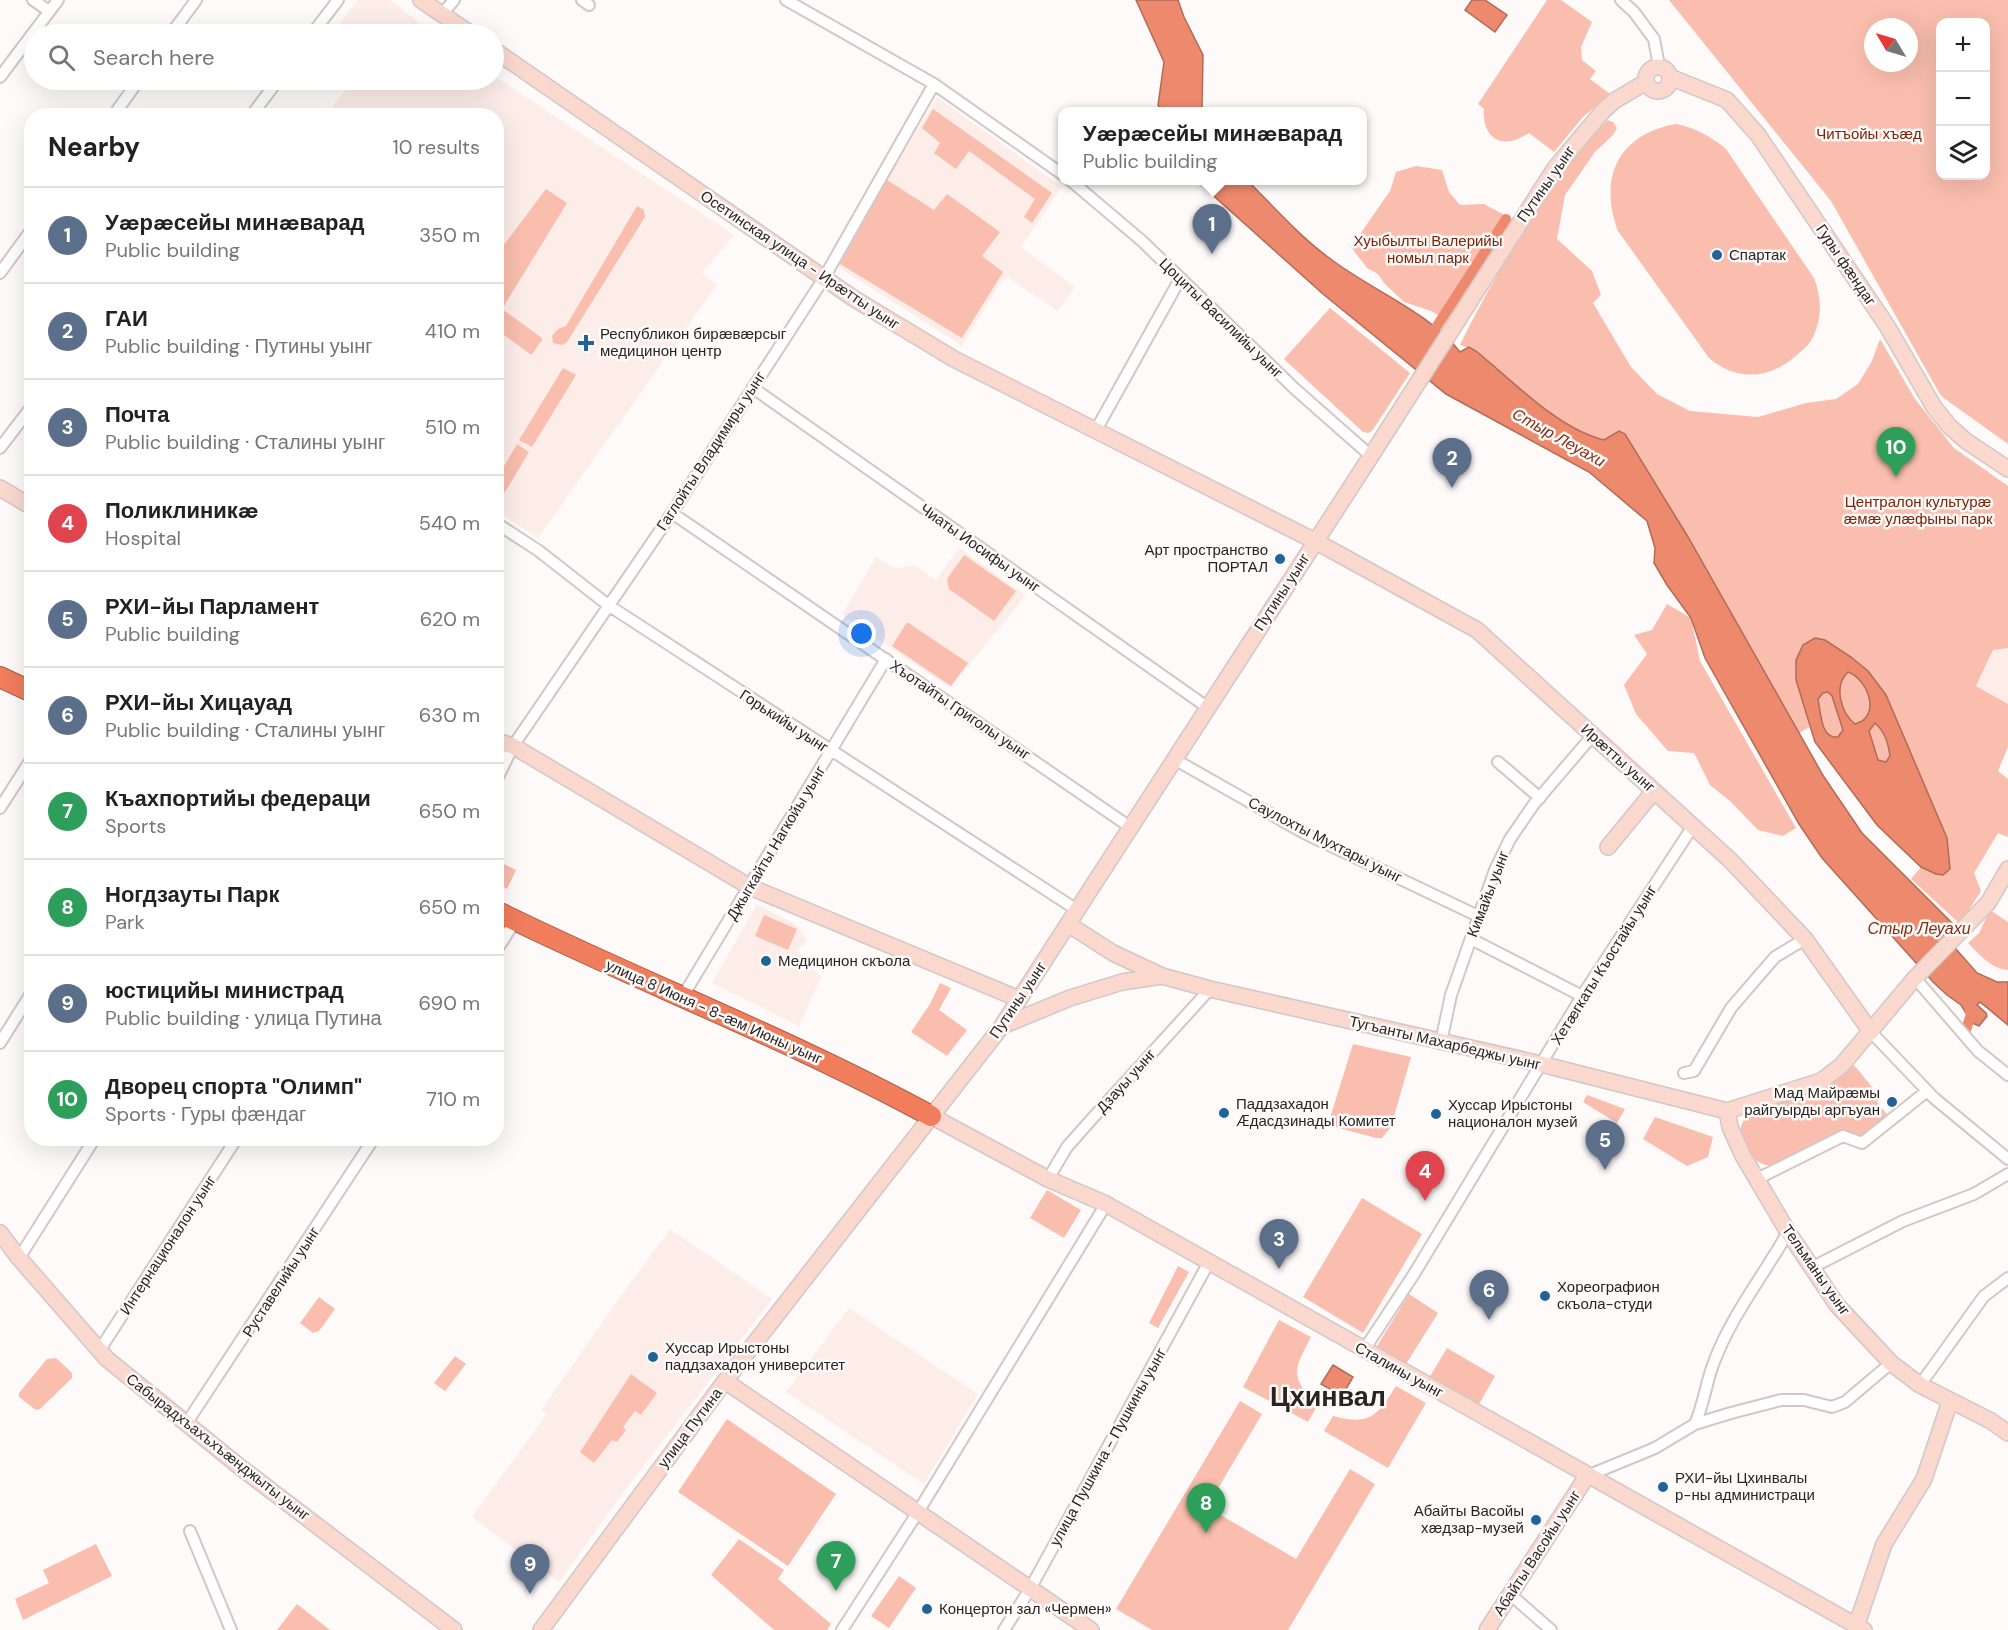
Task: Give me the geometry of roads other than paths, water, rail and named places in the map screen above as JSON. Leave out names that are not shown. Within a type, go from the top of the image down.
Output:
[{"type":"highway","points":[[0,676],[24,688]]},
{"type":"highway","name":"улица 8 Июня - 8-ӕм Июны уынг","points":[[504,915],[616,968],[793,1046],[931,1116]]},
{"type":"street","points":[[33,0],[49,11]]},
{"type":"street","points":[[39,24],[58,0]]},
{"type":"street","points":[[178,24],[196,0]]},
{"type":"street","points":[[320,24],[338,0]]},
{"type":"street","points":[[421,0],[456,24]]},
{"type":"street","points":[[442,14],[454,0]]},
{"type":"street","points":[[786,0],[934,84],[1058,171]]},
{"type":"street","points":[[1621,0],[1634,12],[1654,39],[1659,66]]},
{"type":"street","points":[[0,77],[24,45]]},
{"type":"street","name":"Осетинская улица - Ирæтты уынг","points":[[504,57],[861,303],[954,359],[1316,541]]},
{"type":"street","points":[[1659,66],[1666,69],[1670,77],[1668,85],[1661,91],[1652,90],[1646,81],[1648,72],[1659,66]]},
{"type":"street","name":"Гуры фӕндаг","points":[[1670,77],[1727,100],[1758,135],[1887,326],[1934,407],[1949,426],[1966,441],[2008,469]]},
{"type":"street","name":"Путины уынг","points":[[931,1116],[1002,1026],[1555,168],[1603,111],[1646,81]]},
{"type":"street","name":"Гаглойты Владимиры уынг","points":[[504,765],[513,746],[672,513],[824,278],[934,84]]},
{"type":"street","points":[[119,108],[131,90]]},
{"type":"street","points":[[257,108],[270,90]]},
{"type":"street","name":"Цоциты Василийы уынг","points":[[1076,185],[1142,241],[1295,390],[1371,456]]},
{"type":"street","points":[[0,273],[24,240]]},
{"type":"street","points":[[1096,430],[1180,279]]},
{"type":"street","name":"Чиаты Иосифы уынг","points":[[753,388],[1208,707]]},
{"type":"street","points":[[0,448],[24,416]]},
{"type":"street","points":[[0,488],[24,502]]},
{"type":"street","name":"Хъотайты Григолы уынг","points":[[672,513],[1130,826]]},
{"type":"street","name":"Горькийы уынг","points":[[504,528],[539,551],[608,605],[1077,910]]},
{"type":"street","name":"Ирæтты уынг","points":[[1316,541],[1477,630],[1730,860],[1805,939],[1871,1032]]},
{"type":"street","name":"Джыгкайты Нагкойы уынг","points":[[683,996],[885,659]]},
{"type":"street","name":"Кимайы уынг","points":[[1441,1042],[1451,995],[1495,870],[1510,839],[1540,798],[1593,735]]},
{"type":"street","points":[[504,743],[513,746],[750,887],[1019,999]]},
{"type":"street","name":"Саулохты Мухтары уынг","points":[[1174,759],[1304,833],[1478,916]]},
{"type":"street","points":[[1498,762],[1540,798]]},
{"type":"street","points":[[0,808],[24,770]]},
{"type":"street","points":[[1608,847],[1654,791]]},
{"type":"street","name":"Хетæгкаты Къостайы уынг","points":[[1365,1350],[1414,1274],[1582,996],[1693,826]]},
{"type":"street","points":[[1727,1111],[1821,1081],[1841,1066],[1915,978],[1989,903],[2008,869]]},
{"type":"street","points":[[504,939],[516,920]]},
{"type":"street","name":"Тугъанты Махарбеджы уынг","points":[[1068,924],[1113,953],[1162,976],[1210,989],[1541,1064],[1727,1111]]},
{"type":"street","points":[[1471,939],[1582,996]]},
{"type":"street","points":[[1683,1073],[1694,1071],[1731,1008],[1775,957],[1805,939]]},
{"type":"street","name":"Тугъанты Махарбеджы уынг","points":[[1002,1026],[1070,998],[1111,985],[1162,976]]},
{"type":"street","points":[[1915,978],[1978,1051],[2008,1075]]},
{"type":"street","name":"Дзауы уынг","points":[[1047,1179],[1067,1147],[1090,1120],[1210,989]]},
{"type":"street","points":[[0,1043],[24,1005]]},
{"type":"street","points":[[1871,1032],[1927,1091],[2008,1159]]},
{"type":"street","points":[[1757,1179],[1843,1136],[1862,1143],[1927,1091]]},
{"type":"street","name":"Тельманы уынг","points":[[1727,1111],[1730,1127],[1743,1156],[1788,1232],[1837,1305],[1891,1363],[1920,1384],[1991,1421],[2008,1433]]},
{"type":"street","name":"Сталины уынг","points":[[931,1116],[1047,1179],[1106,1204],[1858,1629]]},
{"type":"street","name":"улица Путина","points":[[541,1630],[725,1381],[931,1116]]},
{"type":"street","points":[[19,1258],[89,1146]]},
{"type":"street","name":"Интернационалон уынг","points":[[99,1351],[232,1146]]},
{"type":"street","name":"Руставелийы уынг","points":[[186,1424],[369,1146]]},
{"type":"street","points":[[1813,1267],[1903,1221],[1974,1194],[2008,1174]]},
{"type":"street","points":[[842,1630],[918,1512],[1106,1204]]},
{"type":"street","points":[[1695,1425],[1714,1362],[1733,1323],[1788,1232]]},
{"type":"street","name":"Сабырадхъахъхъæнджыты уынг","points":[[1,1236],[99,1351],[186,1424],[454,1630]]},
{"type":"street","name":"улица Пушкина - Пушкины уынг","points":[[1005,1630],[1030,1589],[1209,1262]]},
{"type":"street","points":[[1920,1384],[1984,1296],[2008,1278]]},
{"type":"street","points":[[1587,1476],[1655,1448],[1695,1425],[1781,1400],[1804,1400],[1832,1407],[1845,1402],[1891,1363]]},
{"type":"street","points":[[725,1381],[1091,1630]]},
{"type":"street","points":[[1858,1629],[1884,1544],[1924,1479],[1950,1401]]},
{"type":"street","name":"Абайты Васойы уынг","points":[[1487,1630],[1587,1476]]},
{"type":"street","points":[[190,1532],[231,1630]]},
{"type":"street","points":[[1510,1594],[1551,1630]]},
{"type":"water","points":[[1136,0],[1178,0],[1203,55],[1202,107],[1159,107],[1164,62]]},
{"type":"water","points":[[1472,0],[1485,0],[1507,15],[1495,32],[1465,10]]},
{"type":"water","name":"Стыр Леуахи","points":[[1201,185],[1252,185],[1288,222],[1321,251],[1348,271],[1417,313],[1433,325],[1460,352],[1469,347],[1476,351],[1553,415],[1570,426],[1604,440],[1619,431],[1625,434],[1688,537],[1824,777],[1862,833],[1952,923],[1948,940],[1977,973],[1997,982],[2008,982],[2008,1025],[1980,1002],[1977,1005],[1987,1016],[1979,1026],[1972,1023],[1961,1005],[1934,983],[1822,858],[1799,824],[1705,658],[1691,618],[1654,563],[1655,548],[1647,521],[1589,472],[1446,394],[1323,294]]},
{"type":"water","points":[[1815,638],[1825,640],[1868,671],[1886,695],[1947,838],[1950,869],[1943,875],[1921,867],[1877,825],[1815,742],[1796,680],[1796,660],[1803,645]],"holes":[[[1848,672],[1861,682],[1869,698],[1868,714],[1855,724],[1846,713],[1840,692],[1843,678]],[[1828,692],[1832,696],[1843,730],[1838,737],[1828,734],[1822,723],[1818,699],[1823,693]],[[1875,723],[1884,734],[1890,756],[1886,762],[1878,760],[1869,731]]]},
{"type":"water","points":[[1333,1365],[1353,1377],[1342,1396],[1321,1384]]},
{"type":"waterway","points":[[1428,340],[1506,219]]},
{"type":"waterway","points":[[1966,1030],[1971,1014],[1969,1008]]},
{"type":"place","name":"Уæрæсейы минæварад","points":[[1212,254]]},
{"type":"place","name":"Спартак","points":[[1717,255]]},
{"type":"place","name":"Республикон бирæвæрсыг медицинон центр","points":[[586,343]]},
{"type":"place","name":"Дворец спорта \"Олимп\"","points":[[1896,477]]},
{"type":"place","name":"ГАИ","points":[[1452,488]]},
{"type":"place","name":"Арт пространство ПОРТАЛ","points":[[1280,559]]},
{"type":"place","name":"Медицинон скъола","points":[[766,961]]},
{"type":"place","name":"Мад Майрæмы райгуырды аргъуан","points":[[1892,1102]]},
{"type":"place","name":"Паддзахадон Æдасдзинады Комитет","points":[[1224,1113]]},
{"type":"place","name":"Хуссар Ирыстоны националон музей","points":[[1436,1114]]},
{"type":"place","name":"РХИ-йы Парламент","points":[[1605,1170]]},
{"type":"place","name":"Поликлиникæ","points":[[1425,1201]]},
{"type":"place","name":"Почта","points":[[1279,1269]]},
{"type":"place","name":"Хореографион скъола-студи","points":[[1545,1296]]},
{"type":"place","name":"РХИ-йы Хицауад","points":[[1489,1320]]},
{"type":"place","name":"Хуссар Ирыстоны паддзахадон университет","points":[[653,1357]]},
{"type":"place","name":"РХИ-йы Цхинвалы р-ны администраци","points":[[1663,1487]]},
{"type":"place","name":"Абайты Васойы хæдзар-музей","points":[[1536,1520]]},
{"type":"place","name":"Ногдзауты Парк","points":[[1206,1533]]},
{"type":"place","name":"Къахпортийы федераци","points":[[836,1591]]},
{"type":"place","name":"юстицийы министрад","points":[[530,1594]]},
{"type":"place","name":"Концертон зал «Чермен»","points":[[927,1609]]},
{"type":"district","name":"Цхинвал","points":[[1328,1397]]},
{"type":"park label","name":"Читъойы хъæд","points":[[1869,134]]},
{"type":"park label","name":"Хуыбылты Валерийы номыл парк","points":[[1428,250]]},
{"type":"park label","name":"Централон культурæ æмæ улæфыны парк","points":[[1918,510]]}]
